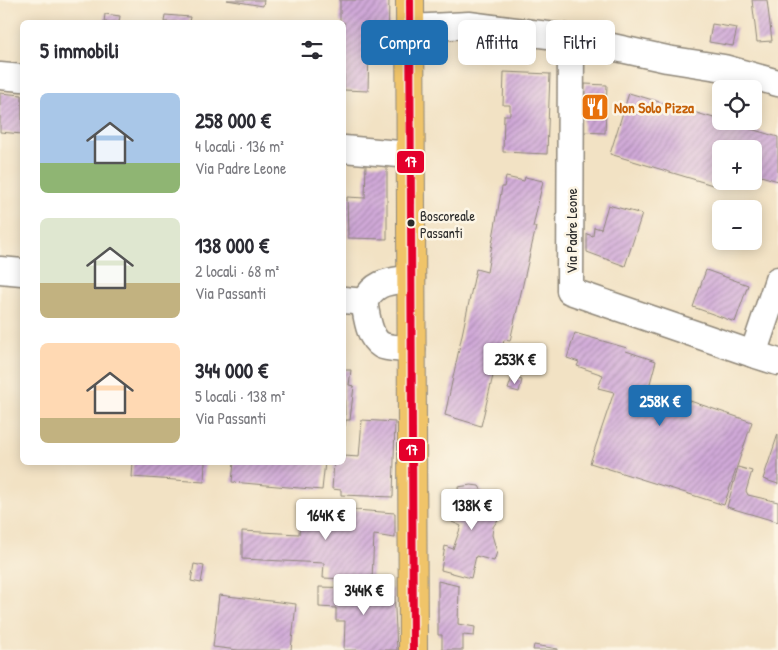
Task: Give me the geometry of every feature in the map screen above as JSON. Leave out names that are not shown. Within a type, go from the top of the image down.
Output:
[{"type":"main road","points":[[410,0],[410,20]]},
{"type":"main road","points":[[410,65],[413,650]]},
{"type":"street","points":[[448,26],[469,25],[546,35]]},
{"type":"street","points":[[615,48],[667,59],[724,68],[778,83]]},
{"type":"street","name":"Via Padre Leone","points":[[571,65],[570,291],[778,362]]},
{"type":"street","points":[[0,76],[20,78]]},
{"type":"street","points":[[346,150],[410,154]]},
{"type":"street","points":[[0,270],[20,272]]},
{"type":"street","points":[[412,278],[380,284],[354,301],[374,339],[382,346],[412,350]]},
{"type":"street","points":[[753,354],[778,280]]},
{"type":"building","points":[[227,0],[264,0],[263,6]]},
{"type":"building","points":[[340,0],[389,0],[389,20],[361,20],[361,65],[369,65],[368,91],[346,90],[346,20],[340,20]]},
{"type":"building","points":[[752,0],[767,0],[772,41],[757,42]]},
{"type":"building","points":[[105,14],[120,16],[119,20],[104,20]]},
{"type":"building","points":[[165,15],[190,17],[189,20],[164,20]]},
{"type":"building","points":[[712,24],[737,28],[733,46],[709,42]]},
{"type":"building","points":[[504,72],[550,74],[547,154],[503,152],[504,115],[510,115],[510,105],[503,105]]},
{"type":"building","name":"Non Solo Pizza","points":[[585,84],[607,85],[605,133],[583,132]]},
{"type":"building","points":[[0,93],[20,95],[20,134],[0,132]]},
{"type":"building","points":[[629,93],[712,118],[712,130],[754,130],[778,137],[778,181],[762,176],[762,140],[712,140],[712,185],[610,154]]},
{"type":"building","points":[[366,164],[387,165],[387,239],[348,238],[347,197],[365,198]]},
{"type":"building","points":[[506,177],[524,181],[525,177],[543,181],[533,227],[536,227],[510,341],[504,340],[500,359],[497,359],[481,426],[445,415],[476,269],[487,272],[502,187],[504,187]]},
{"type":"building","points":[[608,205],[642,214],[625,266],[587,252],[587,234],[593,236],[594,227],[601,229]]},
{"type":"building","points":[[706,270],[748,285],[735,322],[693,307]]},
{"type":"building","points":[[575,333],[627,348],[626,351],[656,361],[649,387],[752,422],[724,505],[590,463],[614,392],[598,388],[603,375],[577,366],[579,362],[567,358]]},
{"type":"building","points":[[346,370],[351,370],[349,385],[354,386],[350,420],[346,420]]},
{"type":"building","points":[[512,377],[522,380],[519,392],[508,389]]},
{"type":"building","points":[[362,420],[395,422],[393,497],[341,495],[341,490],[332,489],[334,465],[346,465],[346,456],[359,457]]},
{"type":"building","points":[[778,434],[778,484],[763,479]]},
{"type":"building","points":[[133,465],[205,465],[204,482],[132,477]]},
{"type":"building","points":[[234,465],[325,465],[322,490],[232,482]]},
{"type":"building","points":[[738,467],[752,471],[746,491],[748,495],[778,502],[778,522],[727,507]]},
{"type":"building","points":[[479,486],[484,494],[501,498],[495,513],[502,514],[493,527],[492,535],[497,552],[494,561],[476,556],[471,578],[441,570],[445,546],[453,549],[461,526],[452,522],[450,518],[453,504],[461,501],[458,487]]},
{"type":"building","points":[[301,506],[395,513],[395,538],[374,535],[372,580],[323,578],[324,563],[242,559],[242,531],[299,534]]},
{"type":"building","points":[[194,564],[204,566],[201,583],[191,581]]},
{"type":"building","points":[[438,581],[459,586],[458,624],[475,627],[474,636],[463,635],[463,650],[442,650],[442,635],[438,635]]},
{"type":"building","points":[[319,587],[394,589],[397,650],[344,650],[345,621],[336,621],[336,608],[319,607]]},
{"type":"building","points":[[219,595],[296,604],[291,650],[238,650],[213,647]]},
{"type":"building","points":[[534,645],[558,649],[558,650],[533,650]]},
{"type":"transit line","name":"17","points":[[410,0],[413,650]]},
{"type":"place","name":"Non Solo Pizza","points":[[595,107]]},
{"type":"place","name":"Boscoreale Passanti","points":[[411,223]]}]
